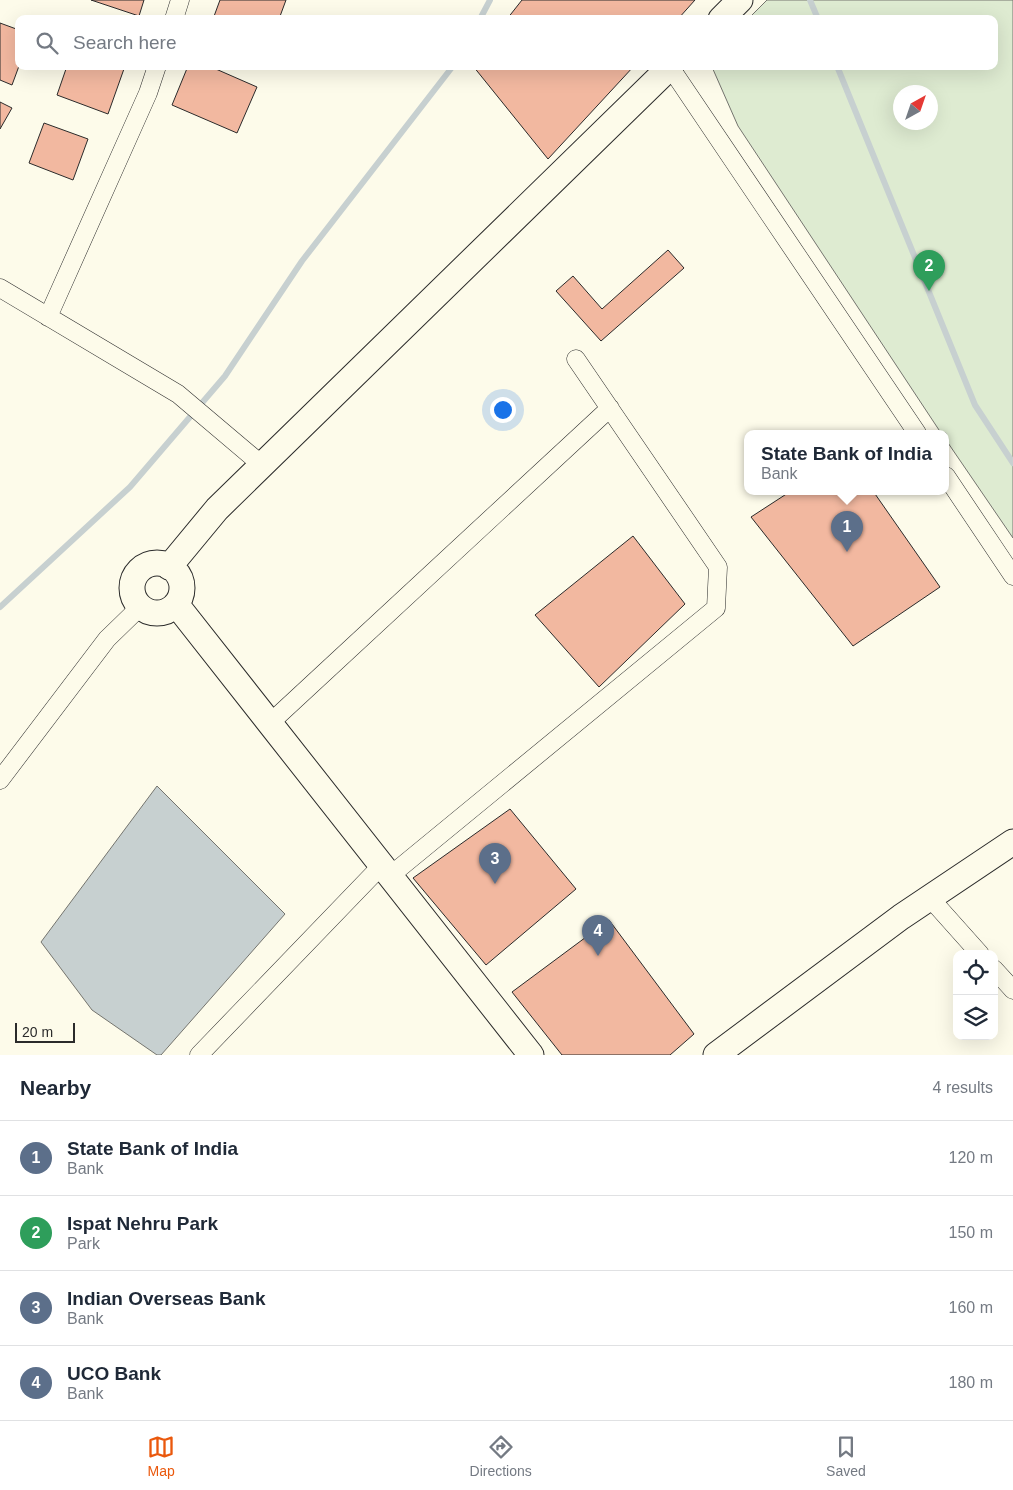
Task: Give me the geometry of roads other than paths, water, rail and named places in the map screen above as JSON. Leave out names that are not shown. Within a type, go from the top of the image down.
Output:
[{"type":"street","points":[[175,15],[180,0]]},
{"type":"street","points":[[724,15],[740,0]]},
{"type":"street","points":[[48,317],[148,93],[156,70]]},
{"type":"street","points":[[169,567],[217,509],[668,70]]},
{"type":"street","points":[[673,70],[915,430]]},
{"type":"street","points":[[0,288],[178,394],[262,465]]},
{"type":"street","points":[[199,1055],[386,870],[716,608],[718,567],[576,359]]},
{"type":"street","points":[[270,723],[610,408]]},
{"type":"street","points":[[949,480],[1013,576]]},
{"type":"street","points":[[158,563],[169,567],[180,578],[182,588],[176,604],[167,611],[155,613],[140,607],[134,598],[131,588],[137,572],[146,565],[158,563]]},
{"type":"street","points":[[176,604],[531,1055]]},
{"type":"street","points":[[0,780],[107,639],[140,607]]},
{"type":"street","points":[[716,1055],[930,898],[1013,842]]},
{"type":"street","points":[[930,898],[976,950]]},
{"type":"street","points":[[998,973],[1013,990]]},
{"type":"waterway","points":[[482,15],[490,0]]},
{"type":"waterway","points":[[810,0],[816,15]]},
{"type":"waterway","points":[[0,607],[130,487],[225,376],[302,261],[450,70]]},
{"type":"waterway","points":[[839,70],[975,405],[1013,463]]},
{"type":"place","name":"Ispat Nehru Park","points":[[929,291]]},
{"type":"place","name":"State Bank of India","points":[[847,552]]},
{"type":"place","name":"Indian Overseas Bank","points":[[495,884]]},
{"type":"place","name":"UCO Bank","points":[[598,956]]}]
